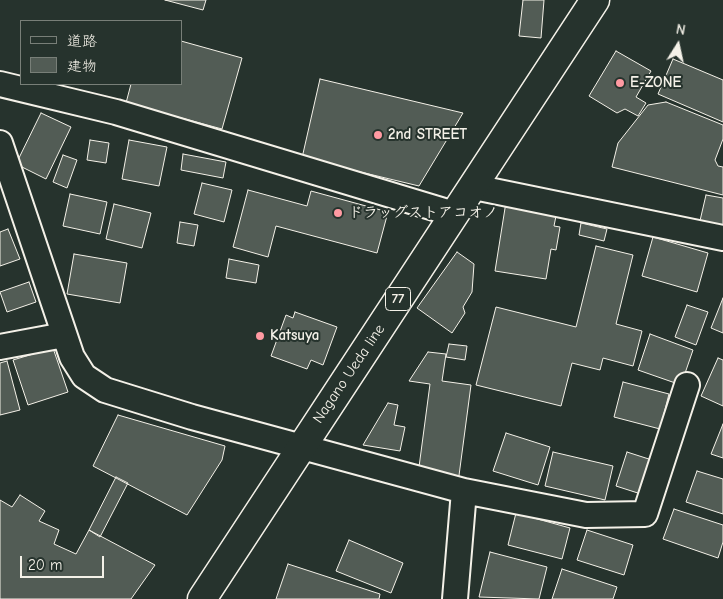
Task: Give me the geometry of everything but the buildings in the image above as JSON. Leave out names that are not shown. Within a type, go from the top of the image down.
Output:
[{"type":"main road","name":"Nagano Ueda line","points":[[202,599],[300,446],[454,214],[474,187],[595,0]]},
{"type":"street","points":[[0,84],[116,112],[454,214]]},
{"type":"street","points":[[0,143],[72,357],[84,376],[105,390],[192,417],[464,491],[586,515],[645,514],[687,385]]},
{"type":"street","points":[[474,187],[723,238]]},
{"type":"street","points":[[0,348],[64,336]]},
{"type":"street","points":[[455,599],[464,491]]},
{"type":"place","name":"E-ZONE","points":[[620,83]]},
{"type":"place","name":"2nd STREET","points":[[378,135]]},
{"type":"place","name":"ドラッグストアコオノ","points":[[338,213]]},
{"type":"place","name":"Katsuya","points":[[260,336]]}]
